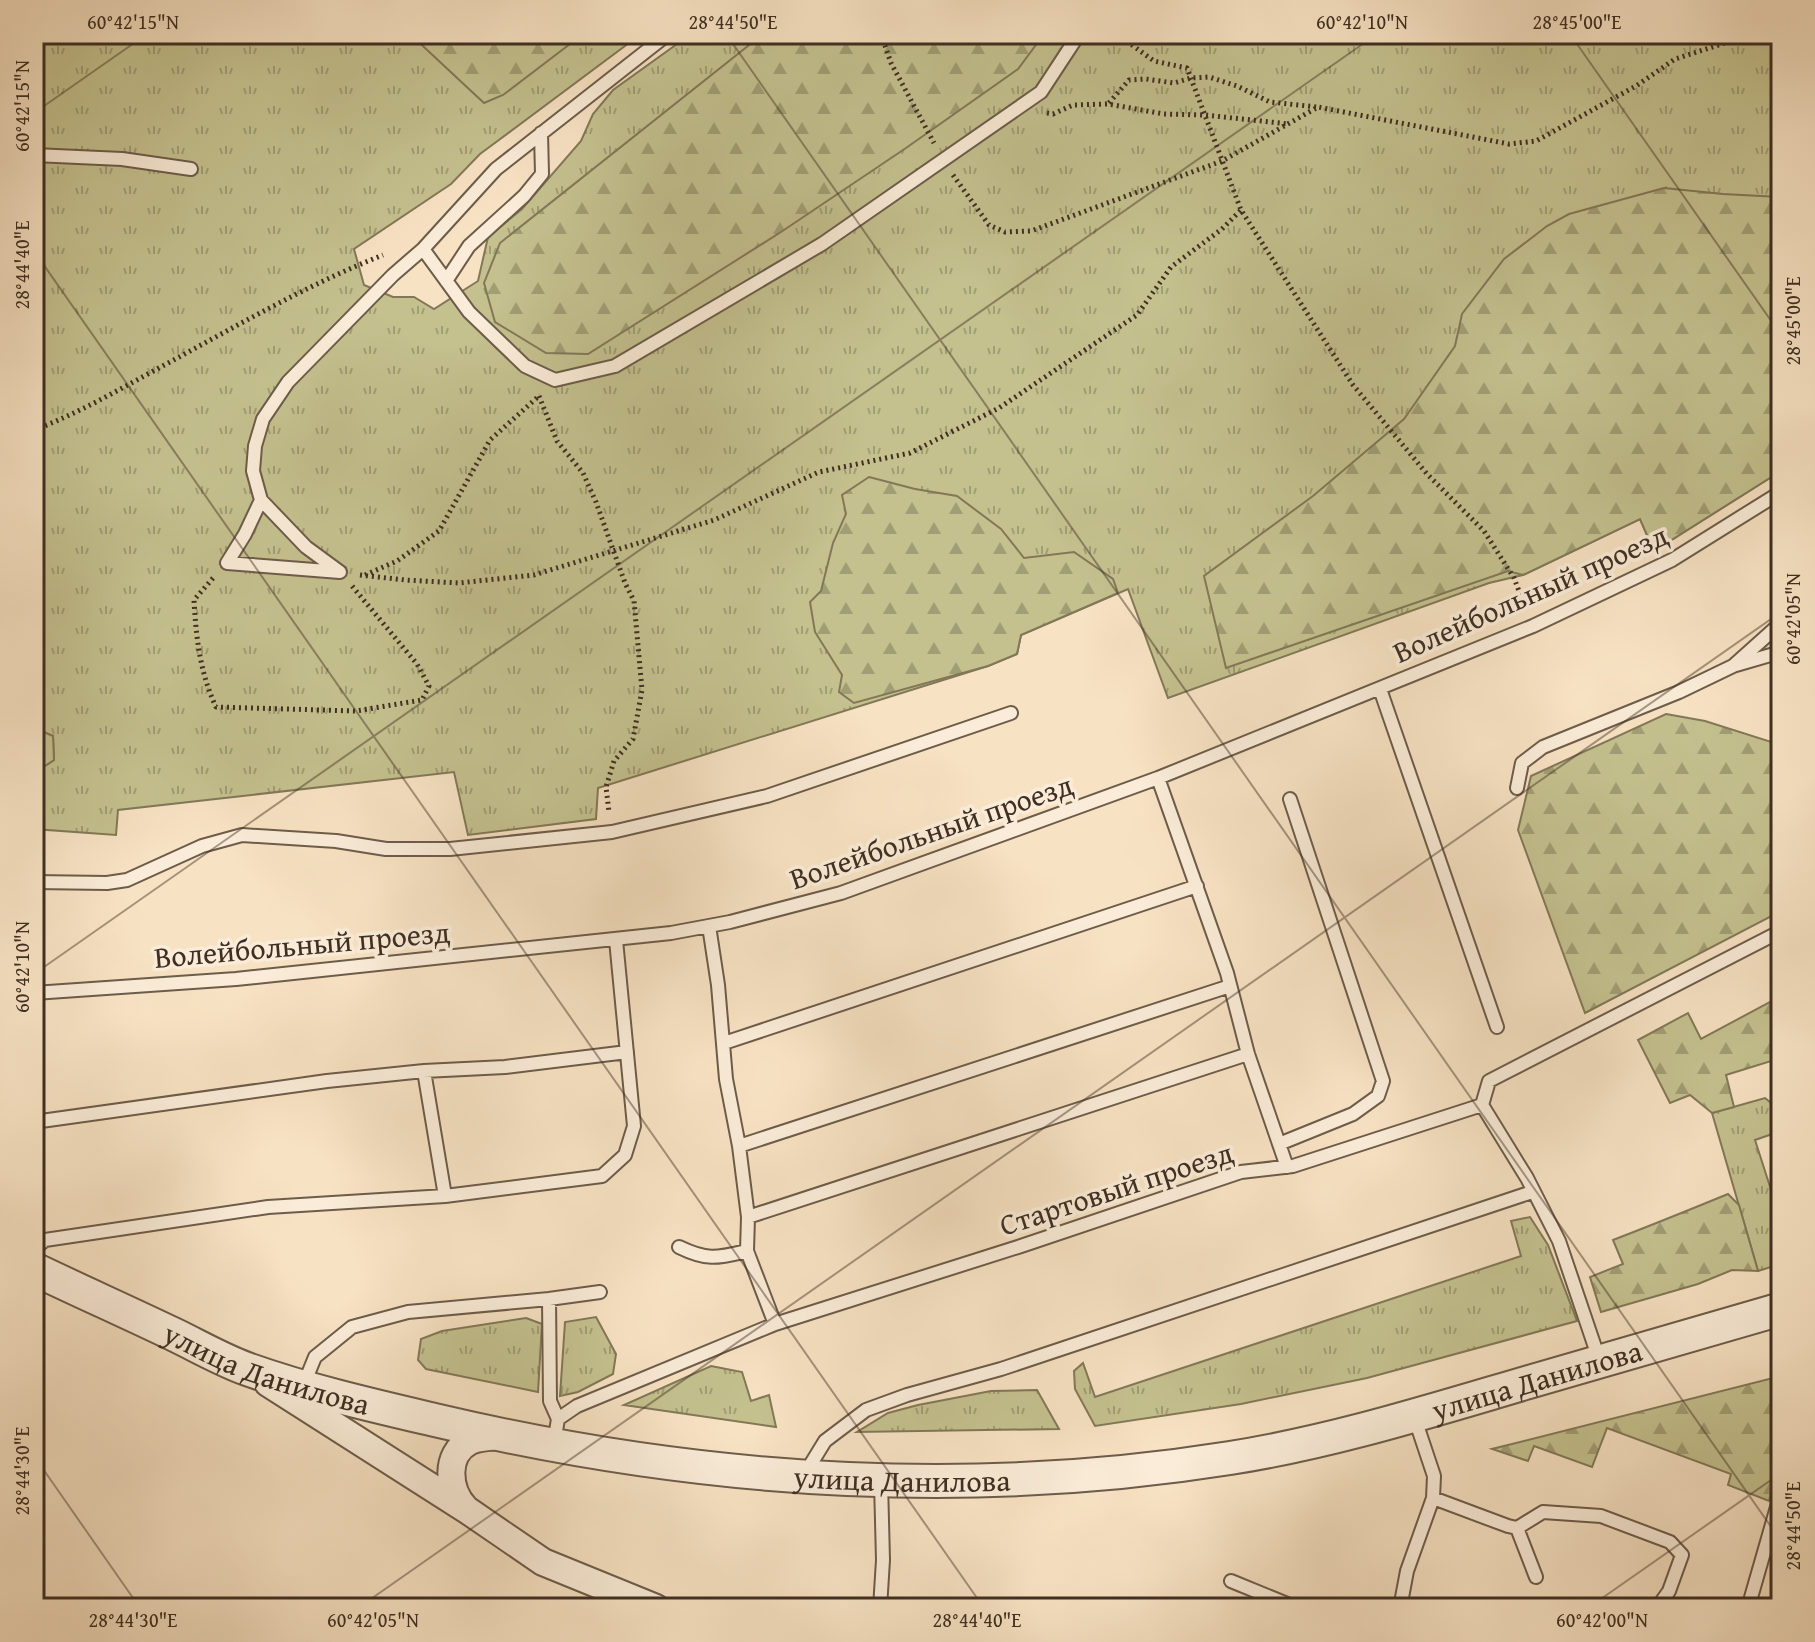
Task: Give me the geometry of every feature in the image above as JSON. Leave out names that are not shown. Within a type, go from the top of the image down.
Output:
[{"type":"street","name":"улица Данилова","points":[[34,1269],[245,1368],[378,1407],[502,1436],[556,1432],[648,1461],[881,1482],[1076,1477],[1245,1455],[1414,1416],[1781,1309]]},
{"type":"street","points":[[245,1368],[543,1562],[656,1608]]},
{"type":"street","points":[[467,1510],[452,1486],[455,1459],[472,1440],[502,1436]]},
{"type":"lane","points":[[340,572],[306,547],[261,500],[253,471],[255,446],[263,419],[288,382],[393,275],[423,249],[496,169],[668,34]]},
{"type":"lane","points":[[423,249],[469,312],[525,366],[555,380],[615,366],[822,244],[1041,92],[1079,34]]},
{"type":"lane","points":[[446,281],[469,246],[542,174],[541,133]]},
{"type":"lane","points":[[34,155],[122,159],[191,169]]},
{"type":"lane","name":"Волейбольный проезд","points":[[34,993],[236,979],[616,940],[709,926],[841,893],[1158,778],[1533,626],[1672,560],[1781,492]]},
{"type":"lane","points":[[261,500],[227,563],[340,572]]},
{"type":"lane","points":[[1733,666],[1781,623]]},
{"type":"lane","points":[[1517,788],[1522,763],[1543,747],[1679,692],[1733,666],[1781,652]]},
{"type":"lane","points":[[1380,689],[1497,1027]]},
{"type":"lane","points":[[34,882],[107,883],[127,880],[202,846],[242,835],[336,841],[386,849],[450,849],[612,832],[767,796],[1011,713]]},
{"type":"lane","points":[[1158,778],[1197,886],[1230,986],[1248,1054],[1287,1167]]},
{"type":"lane","points":[[1279,1144],[1353,1114],[1378,1096],[1383,1081],[1290,799]]},
{"type":"lane","points":[[724,1043],[1197,886]]},
{"type":"lane","points":[[709,926],[726,1079],[748,1217],[747,1251],[775,1324]]},
{"type":"lane","points":[[1600,1361],[1559,1241],[1527,1178],[1482,1105],[1489,1081],[1781,931]]},
{"type":"lane","points":[[34,1249],[45,1240],[268,1207],[445,1196],[602,1176],[625,1155],[634,1126],[616,940]]},
{"type":"lane","points":[[739,1146],[1230,986]]},
{"type":"lane","points":[[34,1122],[327,1081],[505,1067],[627,1052]]},
{"type":"lane","points":[[748,1217],[1248,1054]]},
{"type":"lane","points":[[424,1071],[445,1196]]},
{"type":"lane","name":"Стартовый проезд","points":[[556,1432],[577,1406],[775,1324],[1241,1172],[1287,1167],[1482,1105]]},
{"type":"lane","points":[[803,1477],[825,1441],[866,1410],[907,1395],[1001,1369],[1532,1192]]},
{"type":"lane","points":[[679,1247],[701,1257],[747,1251]]},
{"type":"lane","points":[[304,1385],[315,1357],[352,1327],[408,1312],[600,1292]]},
{"type":"lane","points":[[549,1299],[550,1401],[556,1432]]},
{"type":"lane","points":[[1403,1607],[1407,1571],[1433,1498],[1434,1476],[1414,1416]]},
{"type":"lane","points":[[880,1608],[883,1560],[881,1482]]},
{"type":"lane","points":[[1748,1608],[1781,1493]]},
{"type":"lane","points":[[1433,1498],[1477,1517],[1517,1528],[1543,1512],[1601,1516],[1670,1542],[1682,1555],[1669,1591],[1657,1608]]},
{"type":"lane","points":[[1517,1528],[1536,1577]]},
{"type":"lane","points":[[1231,1581],[1297,1608]]},
{"type":"path","points":[[881,34],[891,63],[944,161],[989,225],[1005,232],[1031,231],[1222,161],[1318,107]]},
{"type":"path","points":[[1117,34],[1154,61],[1187,68],[1241,210],[1353,385],[1427,474],[1484,531],[1514,578],[1533,626]]},
{"type":"path","points":[[1108,104],[1129,80],[1174,83],[1209,77],[1270,102],[1318,107],[1509,144],[1536,141],[1636,86],[1675,59],[1753,34]]},
{"type":"path","points":[[1018,107],[1053,114],[1073,105],[1108,104],[1164,114],[1289,124]]},
{"type":"path","points":[[340,572],[459,583],[534,575],[714,520],[819,472],[910,453],[999,408],[1137,315],[1171,267],[1222,229],[1241,210]]},
{"type":"path","points":[[34,430],[74,415],[242,322],[348,269],[388,252],[423,249]]},
{"type":"path","points":[[365,575],[397,561],[439,531],[490,440],[555,380]]},
{"type":"path","points":[[539,396],[557,441],[583,473],[634,601],[642,690],[633,739],[614,761],[606,787],[612,832]]},
{"type":"path","points":[[227,563],[194,600],[197,641],[206,687],[216,707],[356,711],[422,700],[429,686],[417,664],[340,572]]},
{"type":"green space","points":[[36,34],[641,34],[480,154],[451,184],[354,249],[364,285],[393,297],[414,297],[434,309],[478,281],[488,237],[522,209],[581,141],[593,114],[613,90],[691,34],[1781,34],[1781,471],[1654,551],[1640,519],[1523,575],[1489,583],[1168,698],[1128,589],[1021,635],[1017,654],[988,666],[598,788],[596,819],[468,835],[454,772],[118,810],[116,835],[34,829],[40,817],[34,804],[34,773],[54,760],[53,736],[34,728]]},
{"type":"green space","points":[[410,34],[583,34],[503,95],[484,103]]},
{"type":"green space","points":[[763,34],[1044,34],[1018,69],[906,148],[781,232],[588,354],[546,353],[495,322],[484,283],[500,243]]},
{"type":"green space","points":[[1664,188],[1781,197],[1781,471],[1654,551],[1640,519],[1523,575],[1508,571],[1226,668],[1204,576],[1313,496],[1404,419],[1455,346],[1462,314],[1504,259],[1547,226],[1569,214]]},
{"type":"green space","points":[[869,477],[957,496],[1001,529],[1024,558],[1074,552],[1113,579],[1118,593],[1021,635],[1017,654],[988,666],[854,703],[839,692],[842,675],[815,632],[810,602],[821,591],[833,543],[846,514],[842,495]]},
{"type":"green space","points":[[1666,714],[1705,721],[1781,745],[1781,911],[1585,1013],[1518,830],[1531,776]]},
{"type":"green space","points":[[34,728],[53,736],[54,760],[34,773]]},
{"type":"green space","points":[[1781,996],[1781,1058],[1726,1075],[1734,1107],[1712,1113],[1690,1095],[1670,1103],[1638,1040],[1688,1013],[1701,1039]]},
{"type":"green space","points":[[1765,1098],[1781,1111],[1781,1131],[1755,1140],[1773,1196],[1781,1193],[1781,1264],[1758,1271],[1712,1113]]},
{"type":"green space","points":[[1728,1194],[1739,1205],[1758,1271],[1732,1270],[1698,1284],[1601,1312],[1590,1277],[1623,1264],[1613,1240]]},
{"type":"green space","points":[[1530,1217],[1548,1245],[1577,1321],[1367,1378],[1241,1404],[1095,1426],[1075,1389],[1074,1371],[1083,1363],[1095,1397],[1521,1256],[1511,1221]]},
{"type":"green space","points":[[596,1317],[616,1354],[613,1374],[578,1392],[560,1396],[565,1322]]},
{"type":"green space","points":[[526,1318],[542,1324],[538,1392],[426,1369],[418,1360],[421,1339],[442,1331]]},
{"type":"green space","points":[[711,1366],[742,1372],[751,1401],[769,1395],[776,1427],[624,1405]]},
{"type":"green space","points":[[1781,1376],[1781,1450],[1769,1501],[1728,1485],[1731,1474],[1607,1428],[1592,1467],[1534,1446],[1528,1461],[1492,1449]]},
{"type":"green space","points":[[1037,1390],[1059,1429],[857,1432],[888,1413],[918,1405],[991,1391]]}]
